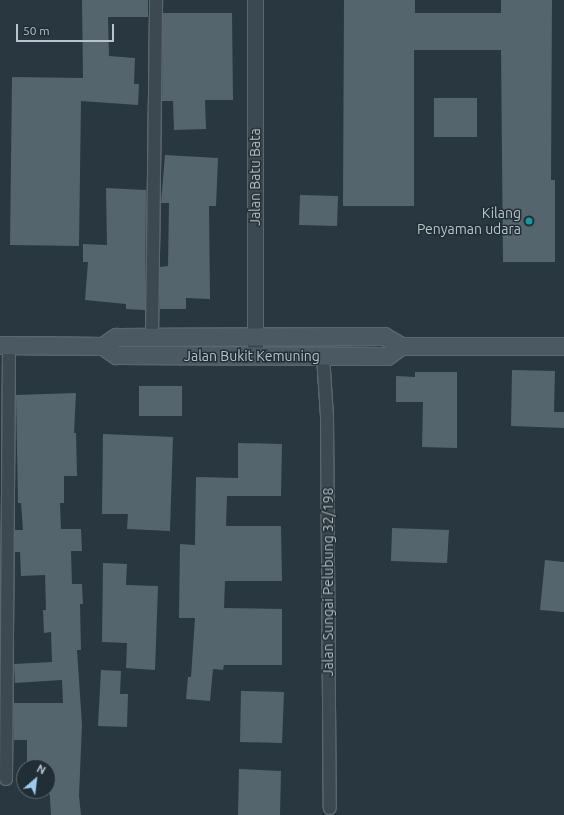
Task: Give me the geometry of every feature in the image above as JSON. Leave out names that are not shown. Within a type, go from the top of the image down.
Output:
[{"type":"main road","name":"Jalan Bukit Kemuning","points":[[4,345],[103,346],[116,355],[255,354],[323,356],[388,356],[401,346],[384,336],[116,337],[103,346]]},
{"type":"main road","points":[[401,346],[564,346]]},
{"type":"street","points":[[152,338],[156,0]]},
{"type":"street","name":"Jalan Batu Bata","points":[[255,0],[255,354]]},
{"type":"street","points":[[4,345],[6,779]]},
{"type":"street","name":"Jalan Sungai Pelubung 32/198","points":[[323,356],[327,416],[330,808]]},
{"type":"building","points":[[82,0],[148,0],[148,17],[108,17],[109,56],[135,58],[134,84],[139,84],[138,105],[81,101],[79,246],[10,245],[12,77],[83,78]]},
{"type":"building","points":[[344,0],[415,0],[415,13],[501,13],[501,0],[552,0],[551,180],[555,180],[555,262],[503,262],[501,50],[414,50],[414,206],[343,206]]},
{"type":"building","points":[[163,13],[232,13],[233,100],[205,100],[206,129],[174,130],[173,101],[162,101]]},
{"type":"building","points":[[434,98],[477,98],[477,137],[434,137]]},
{"type":"building","points":[[165,155],[218,158],[216,206],[209,206],[210,299],[186,298],[186,309],[160,309],[160,267],[168,266],[169,203],[161,203]]},
{"type":"building","points":[[106,188],[146,190],[145,310],[126,309],[126,304],[85,300],[88,262],[83,262],[83,244],[107,245]]},
{"type":"building","points":[[300,195],[338,196],[337,226],[299,225]]},
{"type":"building","points":[[512,370],[555,371],[554,412],[564,412],[564,428],[511,426]]},
{"type":"building","points":[[415,372],[457,372],[457,448],[422,447],[423,402],[396,402],[396,376],[415,377]]},
{"type":"building","points":[[139,386],[182,386],[182,416],[139,416]]},
{"type":"building","points":[[76,393],[74,433],[76,433],[77,476],[64,476],[64,503],[60,503],[61,529],[81,529],[82,551],[71,551],[72,584],[82,584],[83,604],[80,604],[81,650],[77,650],[82,725],[79,796],[81,815],[51,815],[50,799],[56,799],[56,759],[27,759],[27,740],[14,740],[14,703],[63,703],[62,680],[15,683],[14,664],[52,662],[51,632],[44,633],[43,610],[46,610],[45,575],[21,576],[20,552],[15,552],[15,530],[23,530],[21,503],[18,503],[16,395]]},
{"type":"building","points":[[103,434],[173,437],[170,531],[127,529],[128,514],[102,514]]},
{"type":"building","points":[[238,443],[282,444],[281,496],[227,496],[226,526],[281,526],[282,581],[225,581],[224,608],[282,609],[282,665],[224,665],[223,670],[213,669],[210,701],[186,699],[188,677],[191,677],[195,618],[179,618],[180,544],[195,545],[196,477],[238,478]]},
{"type":"building","points":[[392,528],[449,530],[447,563],[391,561]]},
{"type":"building","points":[[545,560],[564,562],[564,612],[540,610]]},
{"type":"building","points":[[103,563],[127,564],[126,585],[158,586],[155,670],[126,668],[127,643],[102,642]]},
{"type":"building","points":[[101,670],[121,671],[120,694],[128,694],[127,727],[98,726]]},
{"type":"building","points":[[241,691],[284,692],[282,743],[240,742]]},
{"type":"building","points":[[239,769],[281,771],[280,815],[238,815]]},
{"type":"place","name":"Kilang Penyaman udara","points":[[529,221]]}]
